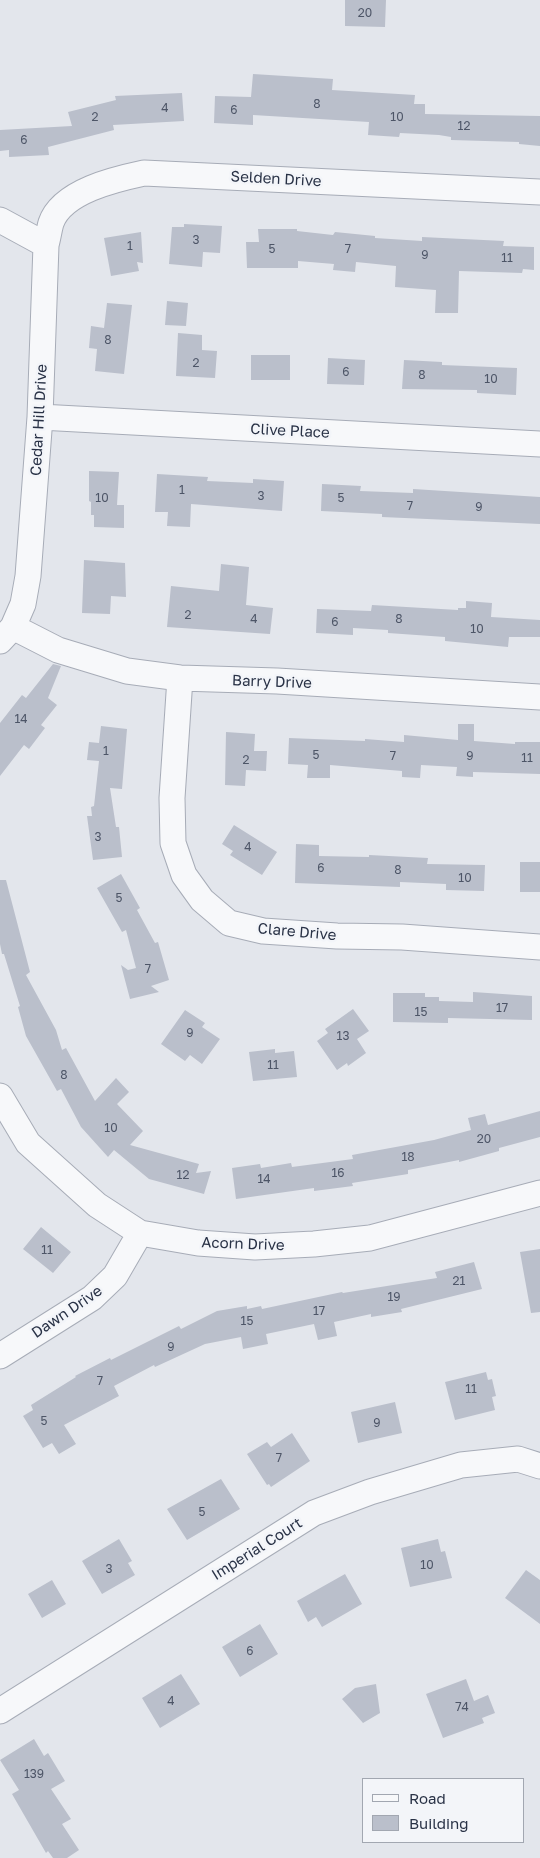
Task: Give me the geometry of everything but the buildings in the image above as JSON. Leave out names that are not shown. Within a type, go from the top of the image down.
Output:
[{"type":"street","name":"Selden Drive","points":[[46,246],[52,221],[64,206],[83,192],[110,180],[144,173],[540,192]]},
{"type":"street","points":[[0,220],[46,246]]},
{"type":"street","name":"Cedar Hill Drive","points":[[6,634],[23,604],[28,576],[40,417],[46,246]]},
{"type":"street","name":"Clive Place","points":[[40,417],[540,444]]},
{"type":"street","name":"Barry Drive","points":[[6,634],[126,672],[180,678],[277,681],[540,697]]},
{"type":"street","name":"Clare Drive","points":[[180,678],[172,798],[172,843],[184,875],[202,900],[229,923],[263,931],[337,936],[402,936],[540,947]]},
{"type":"street","name":"Acorn Drive","points":[[0,1096],[28,1143],[41,1156],[97,1205],[140,1233],[198,1243],[256,1247],[314,1244],[370,1238],[540,1193]]},
{"type":"street","name":"Dawn Drive","points":[[0,1356],[92,1298],[115,1276],[140,1233]]},
{"type":"street","name":"Imperial Court","points":[[0,1711],[314,1513],[370,1492],[461,1466],[518,1459],[540,1466]]}]
